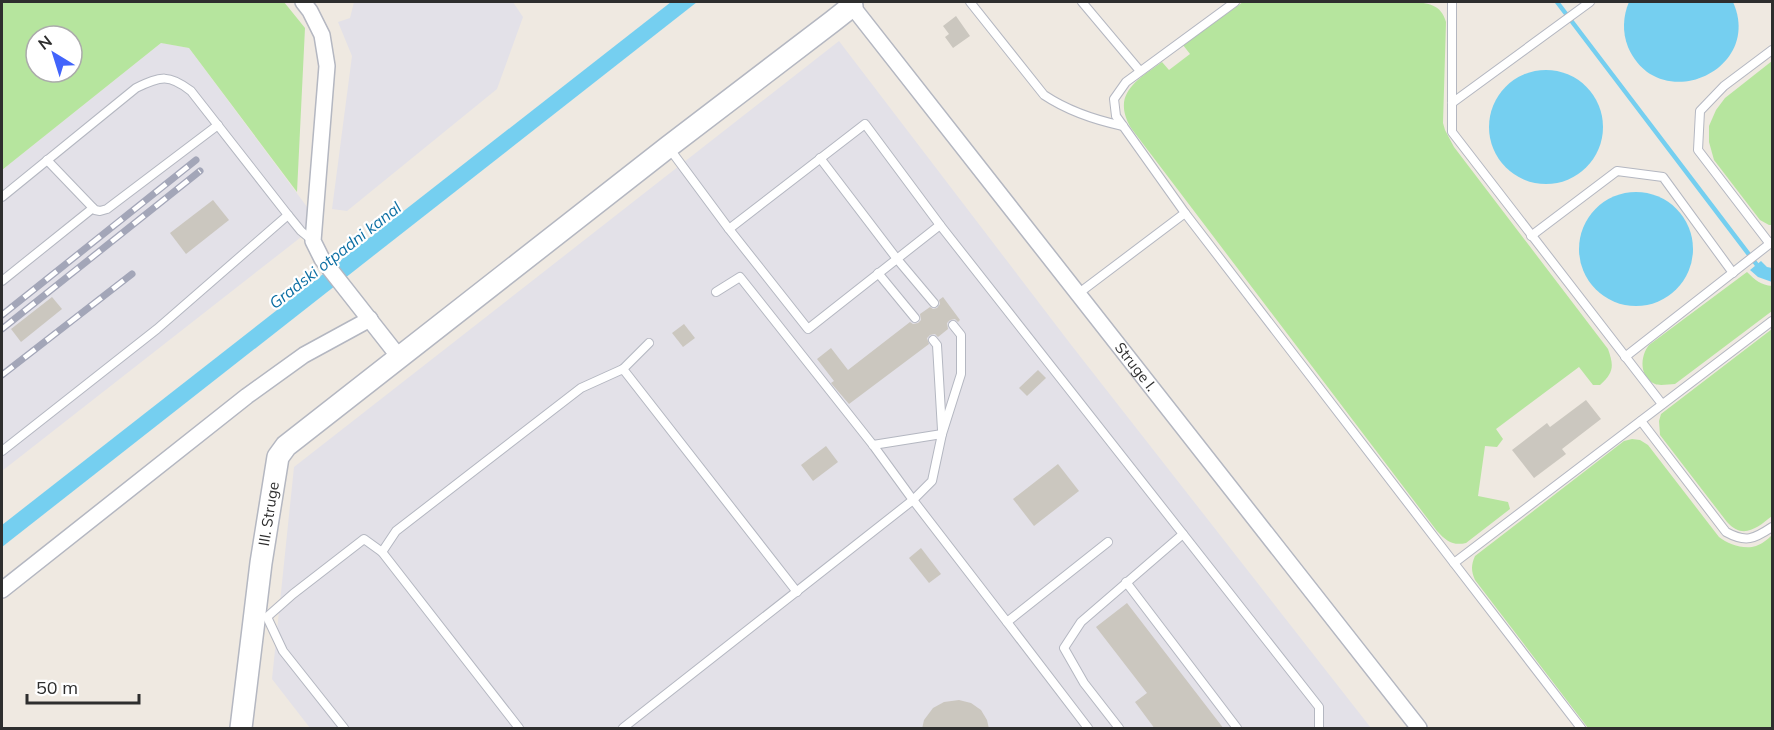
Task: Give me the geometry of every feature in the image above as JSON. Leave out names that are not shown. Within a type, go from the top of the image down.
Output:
[{"type":"street","points":[[303,2],[322,35],[327,66],[313,241],[322,259],[399,357]]},
{"type":"street","name":"III. Struge","points":[[241,729],[261,563],[278,457],[286,446],[850,4]]},
{"type":"street","name":"Struge I.","points":[[850,4],[1419,729]]},
{"type":"street","points":[[2,590],[266,382],[304,355],[370,319]]},
{"type":"lane","points":[[970,2],[1044,95],[1059,105],[1095,120],[1124,126]]},
{"type":"lane","points":[[1082,2],[1140,72]]},
{"type":"lane","points":[[1234,2],[1126,82],[1114,99],[1116,116],[1185,213],[1581,729]]},
{"type":"lane","points":[[1452,2],[1452,132],[1662,405]]},
{"type":"lane","points":[[1452,103],[1590,2]]},
{"type":"lane","points":[[1625,357],[1771,243],[1698,150],[1701,111],[1724,86],[1773,50]]},
{"type":"lane","points":[[2,196],[136,88],[152,80],[168,78],[180,82],[191,92],[301,231],[313,241]]},
{"type":"lane","points":[[729,229],[865,124],[940,225],[1319,707],[1319,729]]},
{"type":"lane","points":[[47,160],[93,208],[100,211],[107,209],[218,125]]},
{"type":"lane","points":[[668,147],[729,229],[808,328],[940,225]]},
{"type":"lane","points":[[820,158],[897,259],[934,303]]},
{"type":"lane","points":[[1532,236],[1617,171],[1663,177],[1733,273]]},
{"type":"lane","points":[[2,281],[93,208]]},
{"type":"lane","points":[[1079,293],[1185,213]]},
{"type":"lane","points":[[2,451],[157,329],[288,215]]},
{"type":"lane","points":[[878,273],[915,318]]},
{"type":"lane","points":[[716,292],[740,277],[873,445],[1088,729]]},
{"type":"lane","points":[[1454,563],[1773,321]]},
{"type":"lane","points":[[623,729],[913,500],[932,481],[942,434],[961,374],[961,335],[953,326]]},
{"type":"lane","points":[[933,340],[937,345],[942,434]]},
{"type":"lane","points":[[382,552],[396,531],[581,388],[623,369],[649,343]]},
{"type":"lane","points":[[623,369],[797,592]]},
{"type":"lane","points":[[1641,421],[1726,532],[1746,539],[1757,537],[1773,527]]},
{"type":"lane","points":[[873,445],[942,434]]},
{"type":"lane","points":[[1119,729],[1084,683],[1064,648],[1081,622],[1183,534]]},
{"type":"lane","points":[[344,729],[283,651],[267,617],[364,539],[382,552],[519,729]]},
{"type":"lane","points":[[1007,622],[1108,542]]},
{"type":"lane","points":[[1126,582],[1237,729]]},
{"type":"shaded area","points":[[354,2],[513,2],[523,17],[497,89],[347,211],[332,209],[352,56],[338,22],[350,18]]},
{"type":"shaded area","points":[[839,41],[1072,346],[1371,728],[310,728],[272,679],[294,467]]},
{"type":"shaded area","points":[[161,43],[189,48],[319,223],[2,471],[2,170]]},
{"type":"green space","points":[[2,2],[284,2],[305,28],[297,192],[189,48],[161,43],[2,170]]},
{"type":"green space","points":[[1243,2],[1412,2],[1428,4],[1441,11],[1446,22],[1443,123],[1445,130],[1454,147],[1608,349],[1612,368],[1600,385],[1593,385],[1579,367],[1496,429],[1503,439],[1497,447],[1485,446],[1478,496],[1508,502],[1510,509],[1466,543],[1450,542],[1437,531],[1131,128],[1126,116],[1125,97],[1136,82],[1162,62],[1169,70],[1190,54],[1183,45]]},
{"type":"green space","points":[[1772,61],[1772,225],[1769,225],[1760,220],[1714,160],[1709,142],[1709,126],[1716,110],[1725,98]]},
{"type":"green space","points":[[1747,272],[1758,282],[1772,286],[1772,311],[1675,384],[1657,385],[1650,381],[1643,366],[1644,355],[1649,345]]},
{"type":"green space","points":[[1772,329],[1772,516],[1761,525],[1744,531],[1727,522],[1660,435],[1659,421],[1661,414]]},
{"type":"green space","points":[[1640,440],[1648,445],[1723,540],[1736,546],[1751,547],[1767,540],[1772,535],[1772,728],[1588,728],[1475,580],[1472,568],[1475,556],[1624,441]]},
{"type":"water","points":[[671,2],[697,2],[2,547],[2,525]]},
{"type":"water","points":[[1629,2],[1733,2],[1739,27],[1734,48],[1721,65],[1703,77],[1683,82],[1661,79],[1642,68],[1628,47],[1624,24]]},
{"type":"water","points":[[1546,70],[1568,74],[1586,87],[1599,105],[1603,127],[1599,149],[1586,167],[1568,180],[1546,184],[1524,180],[1506,167],[1493,149],[1489,127],[1493,105],[1506,87],[1524,74]]},
{"type":"water","points":[[1636,192],[1658,196],[1676,209],[1689,227],[1693,249],[1689,271],[1676,289],[1658,302],[1636,306],[1614,302],[1596,289],[1583,271],[1579,249],[1583,227],[1596,209],[1614,196]]},
{"type":"water","points":[[1761,261],[1767,267],[1772,268],[1772,282],[1758,277],[1750,270]]},
{"type":"building","points":[[956,16],[970,36],[953,48],[945,37],[949,34],[943,26]]},
{"type":"building","points":[[213,200],[229,220],[186,254],[170,233]]},
{"type":"building","points":[[52,297],[62,309],[21,342],[11,329]]},
{"type":"building","points":[[943,297],[960,320],[958,322],[955,319],[950,320],[947,323],[948,329],[938,337],[935,334],[930,335],[927,338],[929,344],[849,404],[831,383],[834,381],[817,359],[831,348],[848,370],[910,322],[918,323],[921,320],[920,314],[930,307],[937,308],[940,304],[939,300]]},
{"type":"building","points":[[684,324],[695,338],[683,347],[672,333]]},
{"type":"building","points":[[1038,370],[1046,378],[1027,396],[1019,388]]},
{"type":"building","points":[[1586,400],[1601,419],[1562,449],[1566,454],[1534,478],[1512,450],[1547,423],[1550,427]]},
{"type":"building","points":[[826,446],[838,462],[813,481],[801,465]]},
{"type":"building","points":[[1058,464],[1079,491],[1034,526],[1013,499]]},
{"type":"building","points":[[921,548],[941,574],[929,583],[909,558]]},
{"type":"building","points":[[1127,603],[1224,729],[1155,729],[1135,702],[1147,693],[1096,627]]},
{"type":"building","points":[[959,700],[971,703],[981,710],[989,729],[922,729],[924,720],[933,708],[944,702]]},
{"type":"waterway","points":[[1557,2],[1760,269]]},
{"type":"railway","points":[[2,315],[196,160]]},
{"type":"railway","points":[[2,329],[200,171]]},
{"type":"railway","points":[[2,375],[132,274]]},
{"type":"water label","name":"Gradski otpadni kanal","points":[[335,255]]}]
